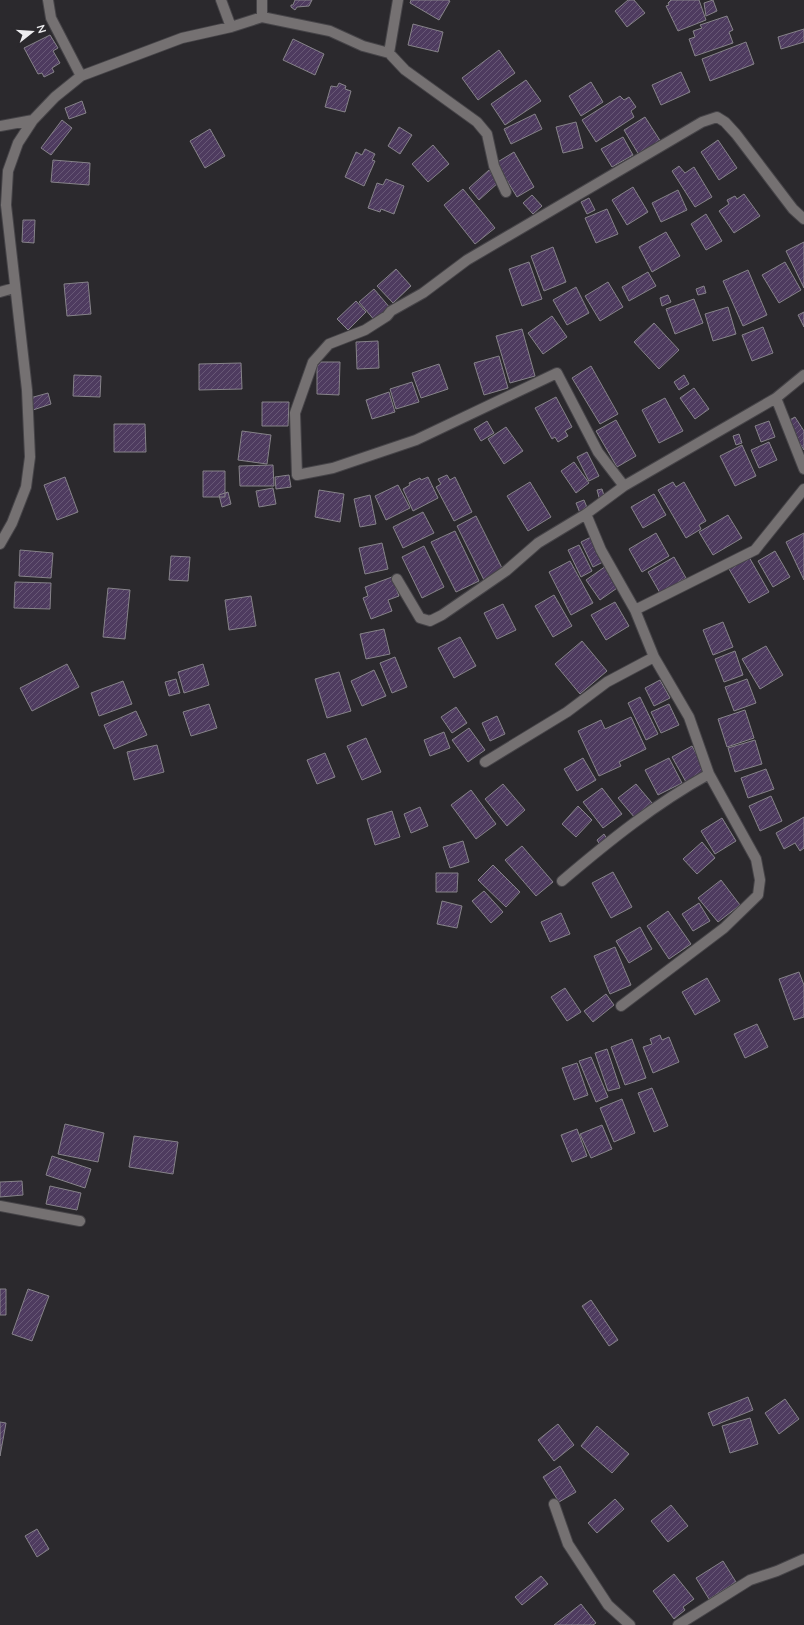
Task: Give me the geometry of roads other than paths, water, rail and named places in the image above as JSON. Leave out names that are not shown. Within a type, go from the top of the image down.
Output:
[{"type":"street","points":[[48,0],[51,18],[81,76]]},
{"type":"street","points":[[221,0],[231,27]]},
{"type":"street","points":[[262,0],[262,17]]},
{"type":"street","points":[[389,53],[398,0]]},
{"type":"street","points":[[0,544],[12,523],[26,487],[30,457],[27,390],[14,288],[6,205],[8,171],[18,143],[33,120],[55,97],[81,76],[182,38],[231,27],[262,17],[330,31],[363,46],[389,53],[405,70],[477,122],[487,134],[494,166],[506,192]]},
{"type":"street","points":[[624,486],[598,452],[557,374],[416,440],[333,468],[297,475],[295,413],[313,362],[329,344],[365,330],[387,316],[391,311],[423,293],[467,260],[702,122],[717,117],[725,122],[736,134],[793,209],[804,219]]},
{"type":"street","points":[[0,126],[33,120]]},
{"type":"street","points":[[0,292],[14,288]]},
{"type":"street","points":[[397,579],[420,618],[430,620],[442,615],[506,571],[538,543],[586,514],[624,486],[776,398],[804,375]]},
{"type":"street","points":[[776,398],[804,469]]},
{"type":"street","points":[[635,610],[755,550],[804,489]]},
{"type":"street","points":[[586,514],[601,550],[635,610],[654,657],[689,717],[709,774],[756,860],[760,880],[758,895],[724,928],[621,1006]]},
{"type":"street","points":[[485,762],[567,712],[607,682],[654,657]]},
{"type":"street","points":[[562,881],[607,843],[648,812],[709,774]]},
{"type":"street","points":[[0,1206],[80,1221]]},
{"type":"street","points":[[554,1504],[568,1544],[608,1605],[630,1625]]},
{"type":"street","points":[[678,1625],[750,1580],[777,1571],[804,1559]]}]
